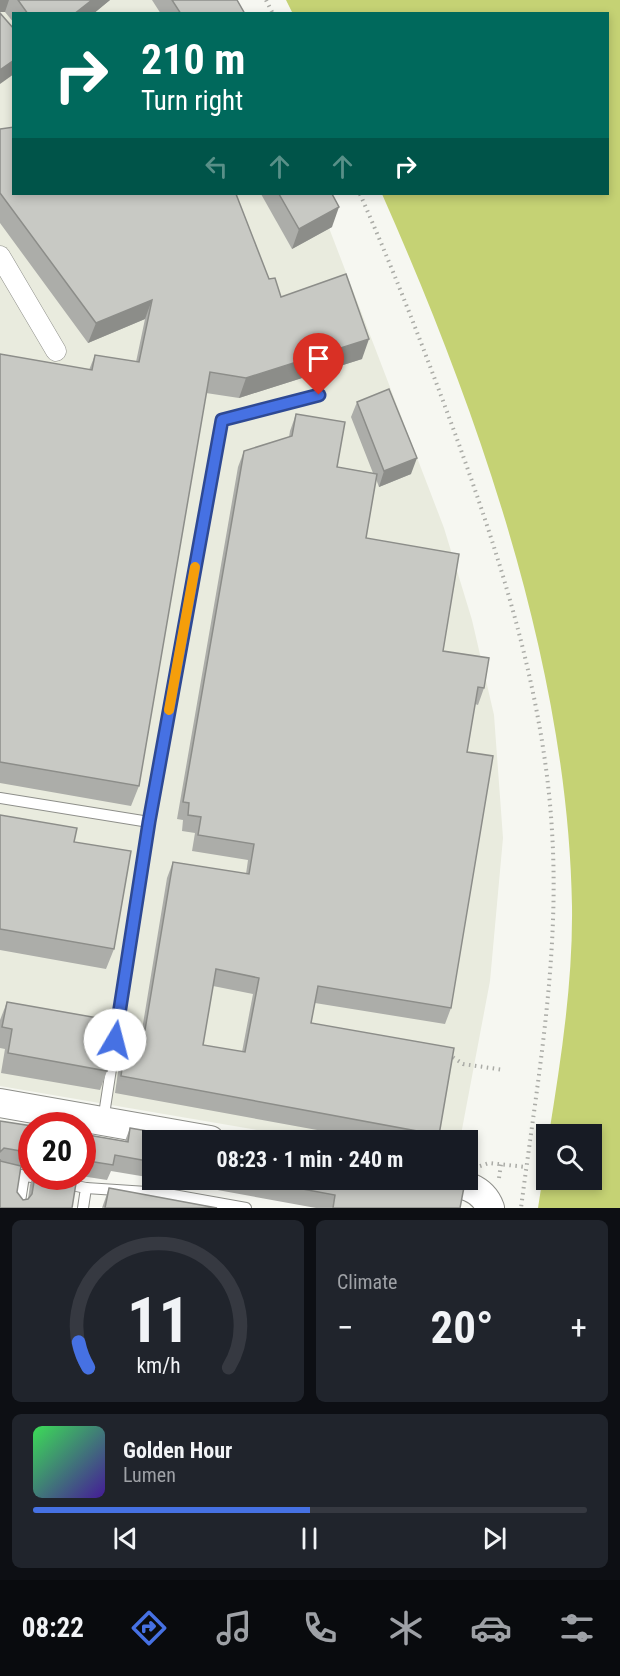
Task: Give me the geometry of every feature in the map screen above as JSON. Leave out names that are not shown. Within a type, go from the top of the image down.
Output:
[{"type":"street","points":[[0,256],[56,351]]},
{"type":"street","points":[[0,1103],[154,1130]]},
{"type":"street","points":[[462,1190],[483,1197]]},
{"type":"lane","points":[[103,1121],[149,822],[222,420],[319,395]]},
{"type":"lane","points":[[0,798],[149,822]]},
{"type":"lane","points":[[0,1171],[18,1175]]},
{"type":"lane","points":[[96,1189],[162,1193],[246,1208]]},
{"type":"lane","points":[[19,1208],[22,1190]]},
{"type":"lane","points":[[83,1208],[86,1190]]},
{"type":"path","points":[[360,195],[399,281],[476,490],[518,628],[541,740],[552,830],[554,910],[551,975],[521,1208]]},
{"type":"path","points":[[445,1052],[464,1064],[504,1070]]},
{"type":"path","points":[[483,1197],[476,1167],[489,1163],[526,1167]]},
{"type":"shaded area","points":[[0,0],[231,0],[238,12],[12,12],[12,195],[316,195],[444,528],[472,620],[494,715],[503,838],[490,981],[462,1130],[257,1130],[0,1086]]},
{"type":"shaded area","points":[[286,0],[620,0],[620,1208],[538,1208],[541,1190],[602,1190],[602,1124],[551,1124],[565,1020],[572,935],[567,815],[554,724],[535,632],[511,541],[483,451],[452,363],[382,195],[609,195],[609,12],[292,12]]},
{"type":"building","points":[[18,0],[92,0],[77,12],[27,12]]},
{"type":"building","points":[[172,0],[237,0],[244,12],[180,12]]},
{"type":"building","points":[[0,13],[12,27],[12,61],[0,70]]},
{"type":"building","points":[[12,127],[12,195],[236,195],[269,279],[275,278],[281,297],[346,274],[369,339],[246,378],[210,372],[139,786],[0,762],[0,354],[92,370],[95,355],[139,362],[152,300],[96,323],[0,193],[0,129]]},
{"type":"building","points":[[280,195],[333,195],[339,207],[299,229]]},
{"type":"building","points":[[389,389],[417,458],[384,471],[357,402]]},
{"type":"building","points":[[296,414],[345,422],[337,467],[377,474],[366,538],[459,554],[443,651],[489,658],[484,688],[478,687],[467,752],[493,756],[451,1008],[318,986],[311,1023],[454,1048],[440,1130],[412,1130],[121,1076],[128,1027],[145,1030],[173,862],[249,874],[254,844],[198,835],[201,817],[188,815],[189,803],[183,802],[244,451],[292,436]],"holes":[[[216,969],[259,978],[245,1052],[203,1045]]]},
{"type":"building","points":[[0,815],[77,828],[74,842],[131,851],[114,949],[0,929]]},
{"type":"building","points":[[7,1002],[115,1021],[107,1071],[8,1053],[12,1029],[2,1027]]},
{"type":"building","points":[[0,1121],[18,1124],[18,1150],[4,1148],[0,1152]]},
{"type":"building","points":[[130,1128],[142,1130],[142,1160],[115,1155],[113,1165],[96,1162],[96,1136],[128,1142]]},
{"type":"building","points":[[0,1161],[18,1165],[17,1192],[23,1200],[28,1199],[33,1190],[75,1190],[72,1208],[0,1208]]},
{"type":"building","points":[[109,1188],[217,1208],[105,1208]]},
{"type":"building","points":[[308,1190],[463,1190],[460,1208],[333,1208],[335,1195]]},
{"type":"slow traffic","points":[[169,710],[195,567]]},
{"type":"route","points":[[115,1040],[149,822],[222,420],[319,395]]}]
